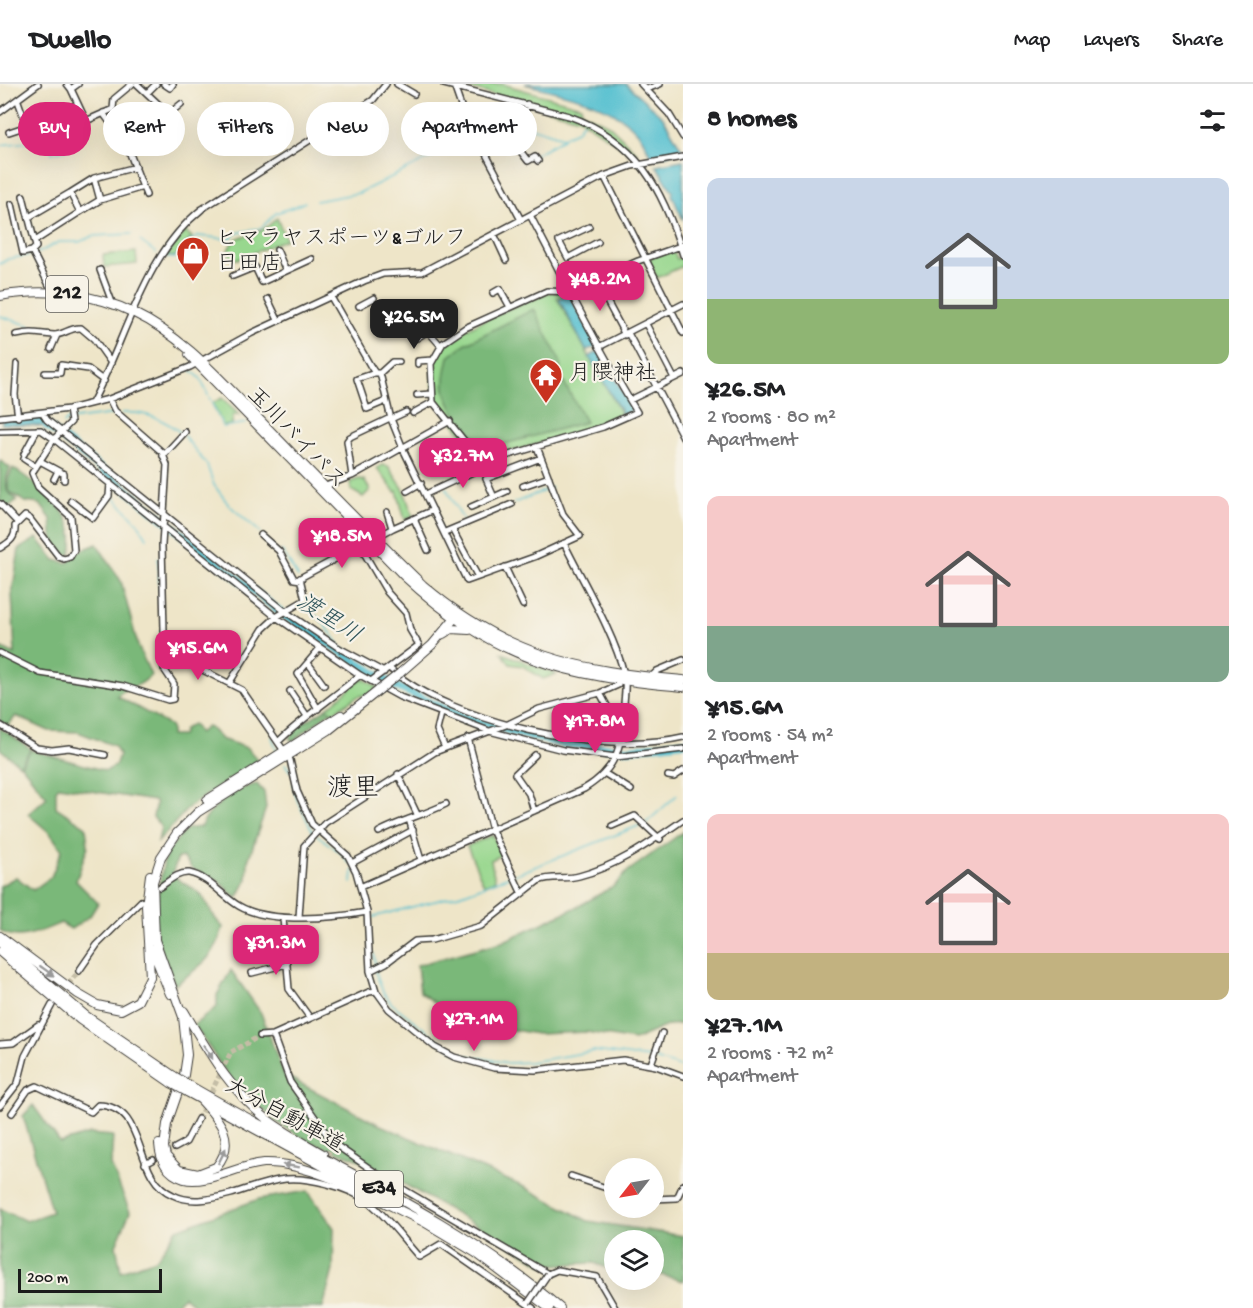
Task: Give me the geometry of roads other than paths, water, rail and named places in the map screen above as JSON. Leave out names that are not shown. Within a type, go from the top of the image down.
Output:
[{"type":"highway","name":"212","points":[[0,296],[53,293],[113,305],[133,312],[181,344],[199,362]]},
{"type":"highway","name":"玉川バイパス","points":[[199,362],[439,607],[535,653],[622,680],[651,677],[680,683]]},
{"type":"highway","name":"玉川バイパス","points":[[373,539],[471,630],[539,662],[580,674],[622,680],[680,683]]},
{"type":"highway","points":[[439,607],[444,621],[439,636]]},
{"type":"highway","points":[[200,1099],[223,1128],[226,1150],[216,1167],[192,1174],[179,1170],[171,1163],[164,1147],[167,1124],[186,1067],[186,1031],[178,1002],[157,947],[152,916],[153,882],[166,847],[198,812],[330,729],[379,690],[439,636],[456,616]]},
{"type":"highway","points":[[439,636],[451,629],[471,630]]},
{"type":"highway","points":[[0,936],[78,994],[97,1005],[121,1010],[138,1001],[150,977],[146,906],[149,878],[159,850],[183,818],[214,795],[370,697]]},
{"type":"highway","name":"大分自動車道","points":[[0,943],[85,1015],[173,1079]]},
{"type":"highway","points":[[149,943],[173,1002],[182,1034],[181,1074],[159,1140],[160,1156],[166,1167],[183,1178],[194,1180],[266,1163],[299,1167],[422,1221]]},
{"type":"highway","name":"大分自動車道","points":[[0,952],[80,1020],[188,1088],[375,1186],[480,1247],[534,1285],[560,1308]]},
{"type":"highway","points":[[178,1002],[225,1077],[253,1107],[269,1120],[375,1186]]},
{"type":"highway","name":"大分自動車道","points":[[188,1088],[200,1099],[422,1221],[494,1265],[549,1308]]},
{"type":"street","points":[[0,112],[18,101],[38,84]]},
{"type":"street","points":[[75,102],[69,87],[78,84]]},
{"type":"street","points":[[114,102],[114,99],[132,84]]},
{"type":"street","points":[[137,84],[156,102]]},
{"type":"street","points":[[147,93],[156,84]]},
{"type":"street","points":[[164,84],[170,88],[173,84]]},
{"type":"street","points":[[92,403],[157,262],[190,219],[373,100],[386,84]]},
{"type":"street","points":[[397,84],[414,94]]},
{"type":"street","points":[[444,84],[519,102]]},
{"type":"street","points":[[641,84],[669,114],[683,137]]},
{"type":"street","points":[[648,89],[660,84]]},
{"type":"street","points":[[454,86],[461,102]]},
{"type":"street","points":[[9,132],[27,126],[18,101]]},
{"type":"street","points":[[537,107],[583,121],[611,138],[644,166],[663,201],[682,246],[683,255]]},
{"type":"street","points":[[91,118],[103,113]]},
{"type":"street","points":[[131,156],[146,195]]},
{"type":"street","points":[[487,156],[521,220]]},
{"type":"street","points":[[524,156],[528,162],[536,157],[538,161]]},
{"type":"street","points":[[0,548],[11,541],[17,522],[27,516],[59,557],[64,560],[70,557],[74,550],[73,520],[38,487],[32,473],[70,416],[92,403],[109,399],[199,362],[278,320],[383,274],[422,272],[604,176],[632,166],[644,166],[683,157]]},
{"type":"street","points":[[29,217],[94,178],[136,167]]},
{"type":"street","points":[[604,176],[683,333]]},
{"type":"street","points":[[94,178],[100,200]]},
{"type":"street","points":[[35,241],[100,200],[143,187]]},
{"type":"street","points":[[70,193],[80,212]]},
{"type":"street","points":[[12,204],[23,253],[33,251],[36,247],[35,241],[23,196]]},
{"type":"street","points":[[426,494],[480,466],[635,415],[637,412],[599,347],[530,215]]},
{"type":"street","points":[[589,226],[560,241],[568,258],[598,242]]},
{"type":"street","points":[[494,234],[506,260]]},
{"type":"street","points":[[550,253],[562,246]]},
{"type":"street","points":[[495,497],[480,466],[450,421],[433,402],[430,394],[432,360],[441,346],[465,328],[547,291],[570,292],[646,258],[682,246]]},
{"type":"street","points":[[277,250],[286,271]]},
{"type":"street","points":[[33,251],[53,293]]},
{"type":"street","points":[[234,276],[255,267],[262,282],[312,259]]},
{"type":"street","points":[[100,270],[113,305]]},
{"type":"street","points":[[595,279],[683,437]]},
{"type":"street","points":[[493,293],[500,289],[510,307]]},
{"type":"street","points":[[331,297],[378,373],[402,448],[467,581],[580,536],[563,513],[537,447]]},
{"type":"street","points":[[359,306],[374,298]]},
{"type":"street","points":[[268,299],[278,320]]},
{"type":"street","points":[[599,347],[683,304]]},
{"type":"street","points":[[425,333],[419,322],[428,316]]},
{"type":"street","points":[[646,324],[674,378]]},
{"type":"street","points":[[51,349],[57,335],[68,329],[81,328],[94,339],[111,363]]},
{"type":"street","points":[[16,335],[35,331],[57,335]]},
{"type":"street","points":[[417,338],[428,331],[441,346]]},
{"type":"street","points":[[418,364],[418,361],[432,360]]},
{"type":"street","points":[[386,401],[367,409],[357,379],[378,373],[392,362],[399,362]]},
{"type":"street","points":[[17,364],[15,394],[18,417]]},
{"type":"street","points":[[45,373],[60,373],[61,365],[82,367],[104,381]]},
{"type":"street","points":[[630,400],[683,374]]},
{"type":"street","points":[[417,395],[430,394]]},
{"type":"street","points":[[109,399],[115,411],[163,456],[167,465],[162,512],[165,641],[173,657],[230,682],[246,694],[282,748]]},
{"type":"street","points":[[352,476],[347,441],[391,418],[433,402]]},
{"type":"street","points":[[43,414],[286,612],[339,648],[386,670],[425,694],[507,724],[572,739],[621,743],[683,737]]},
{"type":"street","points":[[0,417],[43,414],[70,416]]},
{"type":"street","points":[[322,488],[352,476],[450,421]]},
{"type":"street","points":[[37,430],[24,457],[58,471],[66,477],[64,480]]},
{"type":"street","points":[[0,431],[37,430],[54,439],[276,617],[360,675],[441,714],[489,731],[563,750],[616,757],[683,749]]},
{"type":"street","points":[[163,456],[183,435]]},
{"type":"street","points":[[486,479],[541,458]]},
{"type":"street","points":[[95,471],[102,463]]},
{"type":"street","points":[[54,479],[58,471]]},
{"type":"street","points":[[523,486],[549,477]]},
{"type":"street","points":[[71,501],[93,518],[109,496],[107,489],[110,483]]},
{"type":"street","points":[[407,491],[421,483]]},
{"type":"street","points":[[471,507],[507,491]]},
{"type":"street","points":[[0,504],[17,522]]},
{"type":"street","points":[[445,532],[512,504]]},
{"type":"street","points":[[261,535],[279,551],[294,579],[301,580],[392,528],[434,510]]},
{"type":"street","points":[[387,512],[392,528]]},
{"type":"street","points":[[414,519],[428,550]]},
{"type":"street","points":[[452,529],[478,577]]},
{"type":"street","points":[[360,887],[584,789],[604,773],[616,757],[621,743],[623,722],[622,680],[599,613],[564,543]]},
{"type":"street","points":[[360,546],[387,592],[406,613],[410,630],[419,645],[371,681]]},
{"type":"street","points":[[218,570],[225,561]]},
{"type":"street","points":[[505,567],[523,604]]},
{"type":"street","points":[[230,682],[263,629],[276,617],[306,600],[301,580]]},
{"type":"street","points":[[318,709],[298,674],[320,648]]},
{"type":"street","points":[[0,653],[40,673],[123,686],[168,700],[174,699],[174,684],[164,669],[163,663],[173,657]]},
{"type":"street","points":[[651,677],[657,671],[683,660]]},
{"type":"street","points":[[308,663],[324,684]]},
{"type":"street","points":[[278,742],[360,675]]},
{"type":"street","points":[[299,917],[304,846],[325,823],[398,774],[445,748],[539,709],[600,693],[622,680]]},
{"type":"street","points":[[680,683],[683,696]]},
{"type":"street","points":[[290,691],[307,716]]},
{"type":"street","points":[[600,693],[612,715],[623,722]]},
{"type":"street","points":[[441,714],[438,730],[445,748]]},
{"type":"street","points":[[0,725],[37,748],[52,750],[69,748],[105,755]]},
{"type":"street","points":[[468,738],[492,830],[521,892]]},
{"type":"street","points":[[534,811],[529,794],[515,774],[535,755]]},
{"type":"street","points":[[290,760],[297,791],[316,833],[352,863],[367,912],[376,991],[389,1009],[435,1047],[471,1063],[514,1071],[535,1071],[607,1060],[652,1062],[683,1076]]},
{"type":"street","points":[[668,776],[674,777],[683,771]]},
{"type":"street","points":[[604,773],[631,790]]},
{"type":"street","points":[[398,774],[417,814]]},
{"type":"street","points":[[379,832],[417,814],[430,812],[446,804]]},
{"type":"street","points":[[612,826],[635,816],[660,839]]},
{"type":"street","points":[[409,819],[421,860]]},
{"type":"street","points":[[373,970],[415,941],[432,940],[481,926],[521,892],[546,877],[578,877],[628,856],[660,839],[683,820]]},
{"type":"street","points":[[352,863],[413,830]]},
{"type":"street","points":[[160,887],[181,873],[187,873],[202,878],[239,906],[283,918],[335,918],[367,912]]},
{"type":"street","points":[[79,971],[97,945],[141,901]]},
{"type":"street","points":[[283,918],[289,989],[310,1018]]},
{"type":"street","points":[[252,973],[287,964]]},
{"type":"street","points":[[260,1036],[273,1035],[369,992],[376,991]]},
{"type":"street","points":[[0,1106],[18,1083],[25,1056],[39,1024],[52,1005]]},
{"type":"street","points":[[0,1044],[13,1043],[39,1024]]},
{"type":"street","points":[[652,1062],[662,1033]]},
{"type":"street","points":[[273,1035],[290,1082],[333,1143],[379,1175],[548,1274]]},
{"type":"street","points":[[12,1113],[28,1090],[37,1086],[91,1112],[98,1105],[114,1105],[124,1114],[142,1148],[145,1164],[158,1186],[174,1196],[195,1200],[213,1199],[279,1180],[315,1179],[369,1202],[419,1257],[441,1244],[533,1308]]},
{"type":"street","points":[[176,1148],[186,1142],[198,1119]]},
{"type":"street","points":[[330,1150],[333,1143]]},
{"type":"street","points":[[145,1164],[153,1160]]},
{"type":"street","points":[[571,1176],[604,1187]]},
{"type":"street","points":[[664,1199],[677,1198],[683,1185]]},
{"type":"street","points":[[528,1303],[548,1274],[557,1270],[597,1278],[615,1308]]},
{"type":"water","points":[[525,84],[626,84],[663,117],[683,151],[652,159],[639,134],[615,114],[571,96]]},
{"type":"water","points":[[683,160],[683,220],[672,195],[673,192],[656,165]]},
{"type":"water","points":[[569,294],[597,347],[586,350],[559,299]]},
{"type":"water","points":[[599,351],[633,410],[623,415],[589,357]]},
{"type":"water","points":[[42,417],[56,428],[53,433],[42,426],[2,424],[2,419]]},
{"type":"waterway","points":[[537,129],[563,137],[577,131],[583,122]]},
{"type":"waterway","points":[[530,157],[564,138]]},
{"type":"waterway","points":[[0,145],[18,143]]},
{"type":"waterway","points":[[316,201],[359,193],[434,156]]},
{"type":"waterway","points":[[291,208],[305,202]]},
{"type":"waterway","points":[[166,257],[175,258],[186,244],[198,236],[229,239],[237,233],[261,228],[276,213],[290,208]]},
{"type":"waterway","points":[[38,253],[59,242],[79,242],[93,236],[132,234]]},
{"type":"waterway","points":[[140,241],[156,253]]},
{"type":"waterway","points":[[0,264],[8,259],[30,255]]},
{"type":"waterway","points":[[0,316],[31,326]]},
{"type":"waterway","points":[[191,370],[200,378],[223,427],[247,423]]},
{"type":"waterway","points":[[122,413],[138,413],[153,417],[181,433]]},
{"type":"waterway","points":[[63,424],[68,420],[114,414]]},
{"type":"waterway","name":"渡里川","points":[[47,426],[285,616],[397,687],[459,715],[512,732],[562,744],[629,749],[683,742]]},
{"type":"waterway","points":[[184,436],[207,465],[214,485],[229,505],[260,532]]},
{"type":"waterway","points":[[446,488],[464,521]]},
{"type":"waterway","points":[[514,503],[551,488]]},
{"type":"waterway","points":[[111,494],[137,522],[147,538]]},
{"type":"waterway","points":[[282,551],[298,577]]},
{"type":"waterway","points":[[158,558],[161,614]]},
{"type":"waterway","points":[[307,608],[322,621],[339,644]]},
{"type":"waterway","points":[[162,631],[163,646],[171,656]]},
{"type":"waterway","points":[[175,659],[189,666]]},
{"type":"waterway","points":[[272,737],[277,751]]},
{"type":"waterway","points":[[285,764],[290,771]]},
{"type":"waterway","points":[[293,784],[298,802],[313,832]]},
{"type":"waterway","points":[[646,823],[677,795]]},
{"type":"waterway","points":[[514,875],[641,825]]},
{"type":"waterway","points":[[317,835],[341,853],[349,863]]},
{"type":"waterway","points":[[352,883],[353,870]]},
{"type":"waterway","points":[[373,917],[462,894],[510,876]]},
{"type":"waterway","points":[[374,954],[375,965]]},
{"type":"waterway","points":[[375,970],[383,992],[391,1003],[441,1042],[464,1055],[508,1063],[530,1062],[594,1051],[650,1058]]},
{"type":"waterway","points":[[655,1059],[683,1068]]},
{"type":"tunnel","points":[[59,996],[79,971]]},
{"type":"tunnel","points":[[198,1119],[231,1052],[260,1036]]},
{"type":"tunnel","points":[[153,1160],[175,1148]]},
{"type":"tunnel","points":[[324,1162],[330,1150]]},
{"type":"place","name":"ヒマラヤスポーツ&ゴルフ 日田店","points":[[193,282]]},
{"type":"place","name":"月隈神社","points":[[546,404]]},
{"type":"district","name":"渡里","points":[[353,790]]}]
